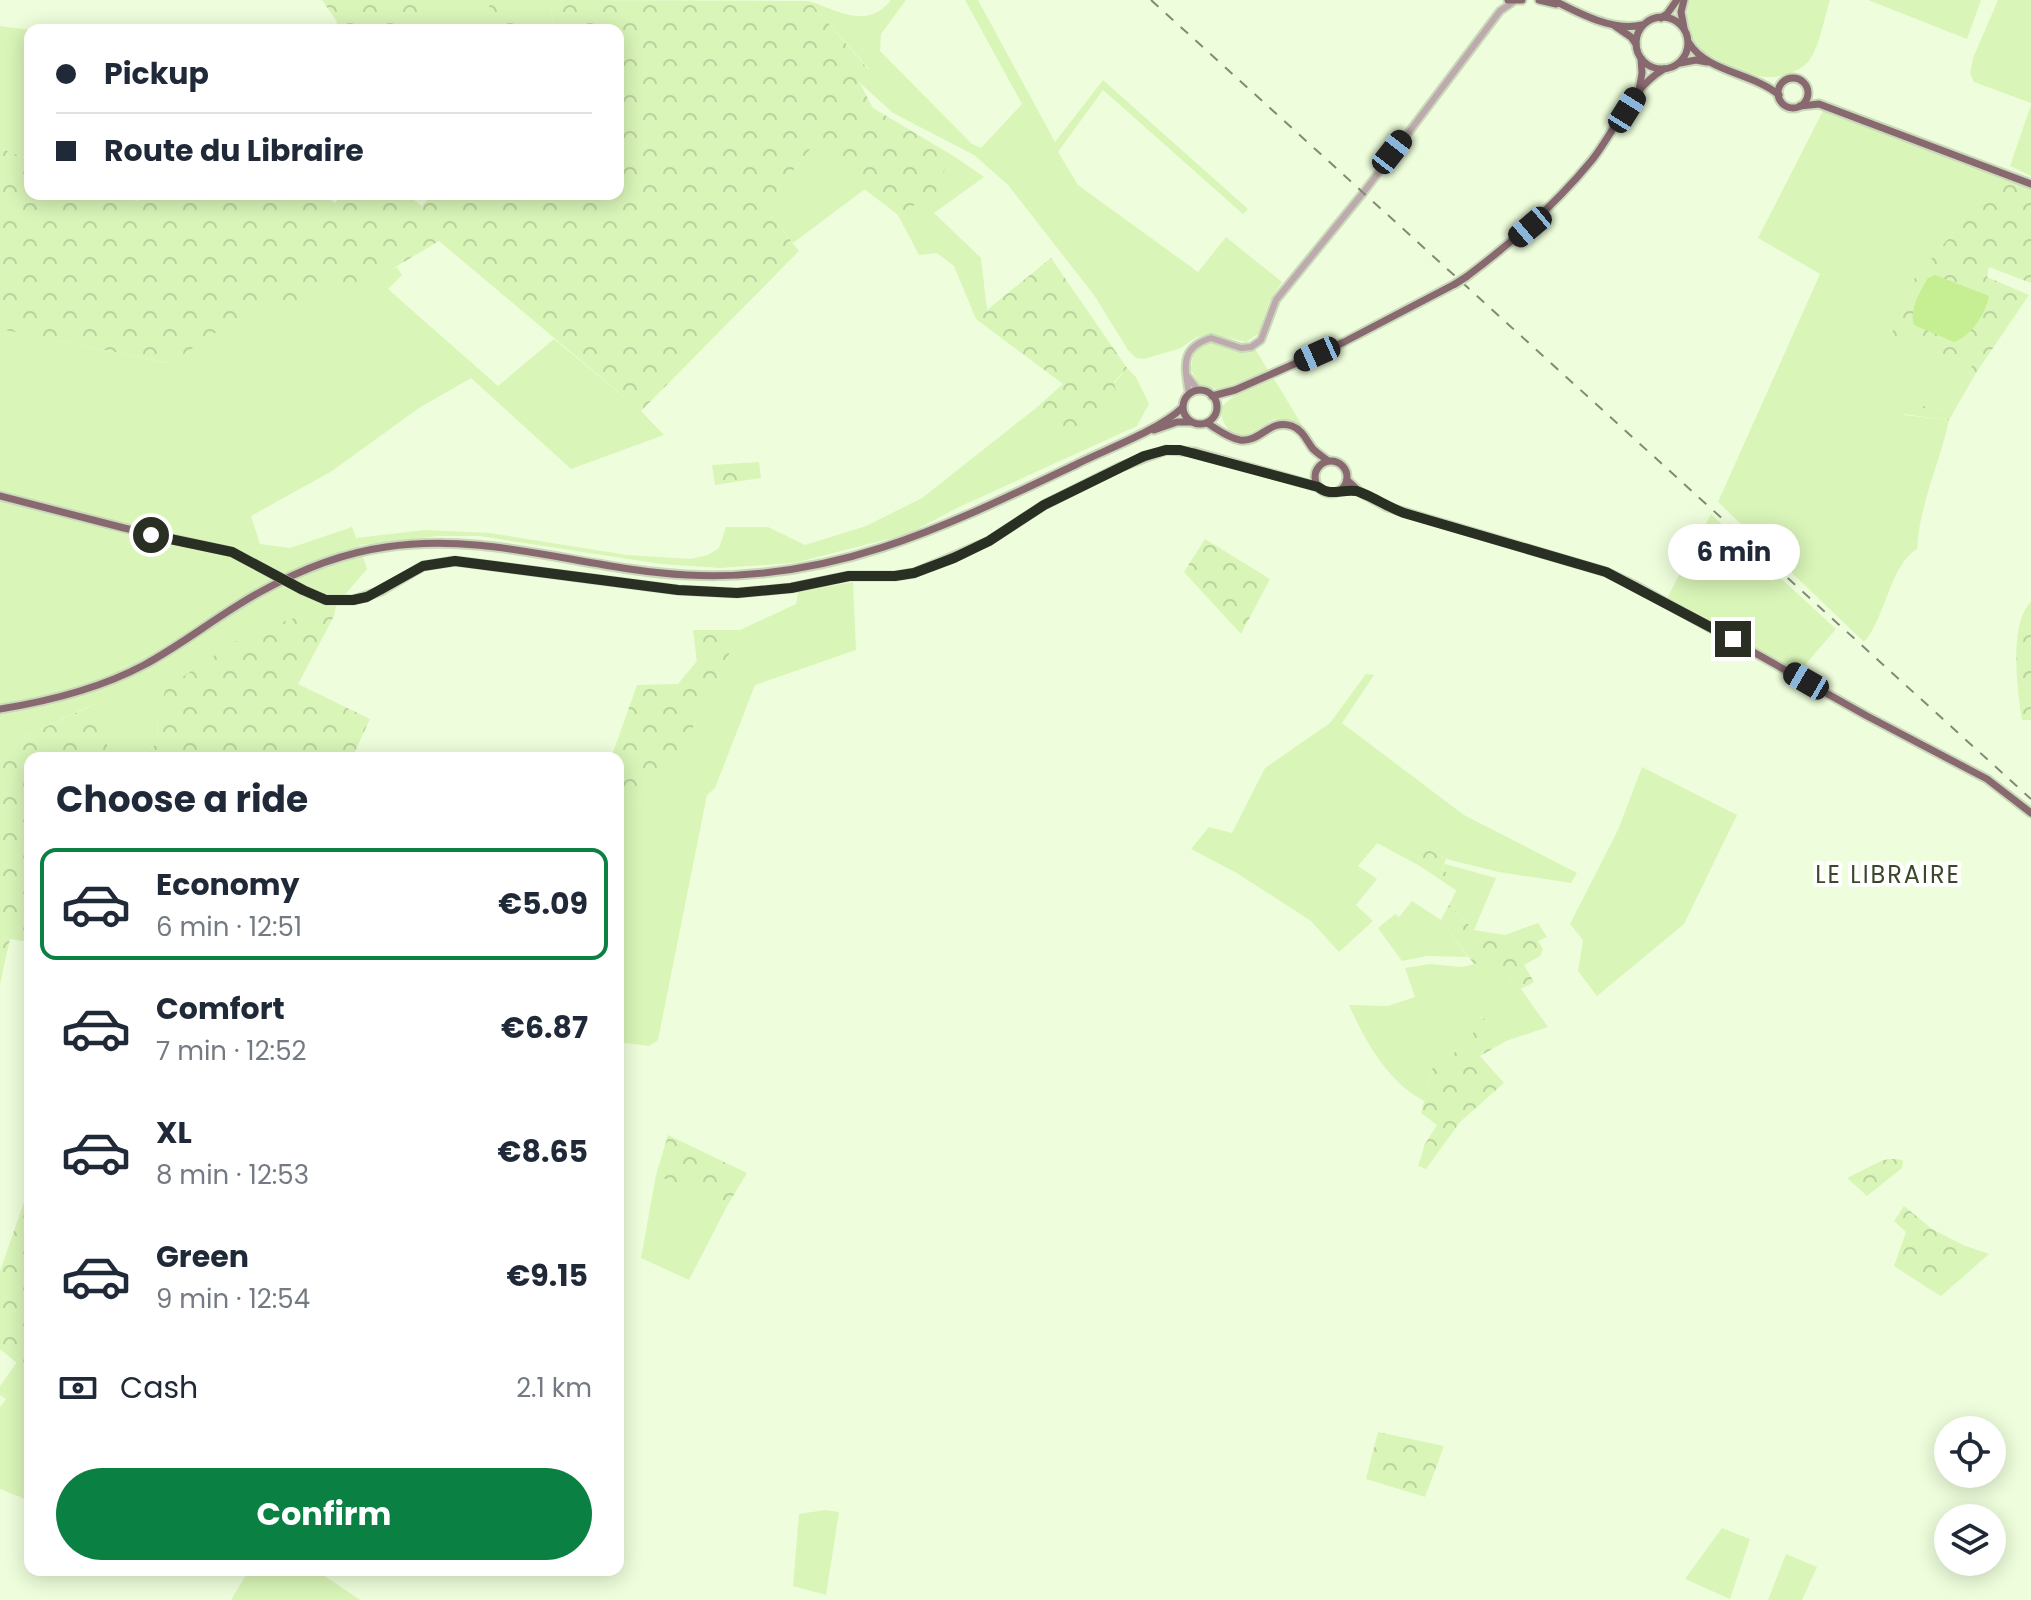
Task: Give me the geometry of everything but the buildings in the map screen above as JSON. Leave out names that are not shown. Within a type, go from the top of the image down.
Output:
[{"type":"main road","points":[[1539,0],[1567,7]]},
{"type":"main road","points":[[1553,0],[1614,25],[1631,37],[1640,57],[1642,73],[1638,93]]},
{"type":"main road","points":[[1614,25],[1633,27],[1661,18],[1677,0]]},
{"type":"main road","points":[[1684,0],[1681,12],[1688,41],[1699,55],[1712,63]]},
{"type":"main road","points":[[1661,18],[1674,21],[1685,30]]},
{"type":"main road","points":[[1636,45],[1644,24]]},
{"type":"main road","points":[[1678,64],[1684,58],[1688,41]]},
{"type":"main road","points":[[1640,57],[1650,66],[1664,69]]},
{"type":"main road","points":[[1212,396],[1235,390],[1344,342],[1466,277],[1530,227],[1570,187],[1602,147],[1638,93],[1664,69],[1696,60],[1762,82],[1782,84]]},
{"type":"main road","points":[[1779,95],[1782,84],[1789,79],[1798,79],[1819,104]]},
{"type":"main road","points":[[1762,82],[1788,106],[1819,104],[2031,184]]},
{"type":"main road","points":[[1800,106],[1806,100],[1808,91]]},
{"type":"main road","points":[[0,709],[57,699],[110,681],[170,650],[261,591],[341,557],[386,547],[433,543],[480,544],[687,575],[753,574],[807,568],[857,557],[921,535],[1175,415],[1189,394],[1198,390],[1212,396],[1217,405]]},
{"type":"main road","points":[[1129,439],[1177,422],[1207,423],[1215,415],[1217,405],[1235,390]]},
{"type":"main road","points":[[1182,408],[1190,422]]},
{"type":"main road","points":[[1215,415],[1224,433]]},
{"type":"main road","points":[[1207,423],[1231,438],[1243,441],[1252,439],[1271,425],[1291,425],[1327,460],[1342,465],[1347,480],[1360,492],[1387,507],[1606,572],[1987,779],[2031,813]]},
{"type":"main road","points":[[1313,449],[1318,487]]},
{"type":"main road","points":[[0,496],[232,552],[326,600],[353,600],[381,591],[423,566],[455,561],[678,590],[737,593],[791,588],[849,576],[914,573],[989,541],[1044,505],[1120,467],[1166,450],[1195,452],[1318,487],[1326,493],[1340,490],[1360,492]]},
{"type":"main road","points":[[1294,481],[1316,471],[1327,460]]},
{"type":"main road","points":[[1340,490],[1347,480]]},
{"type":"street","points":[[1500,11],[1501,0]]},
{"type":"street","points":[[1189,394],[1186,374],[1189,351],[1211,338],[1241,348],[1251,347],[1261,340],[1276,300],[1363,193],[1500,11],[1514,1]]},
{"type":"street","points":[[1186,374],[1198,390]]},
{"type":"green space","points":[[322,0],[418,0],[422,24],[336,24]]},
{"type":"green space","points":[[418,0],[561,0],[551,8],[553,24],[422,24]]},
{"type":"green space","points":[[494,0],[521,0],[522,20],[518,24],[482,24],[484,13]]},
{"type":"green space","points":[[561,0],[809,1],[869,70],[859,82],[873,108],[955,157],[949,159],[936,192],[898,215],[811,148],[764,207],[799,251],[641,411],[439,241],[387,272],[233,321],[170,363],[0,329],[0,148],[24,158],[24,200],[331,200],[335,203],[337,200],[414,200],[422,206],[428,200],[624,200],[624,24],[553,24],[551,8]]},
{"type":"green space","points":[[891,0],[906,0],[881,34],[880,51],[972,144],[981,148],[1022,104],[965,0],[978,0],[1055,142],[1103,80],[1248,209],[1243,214],[1103,90],[1058,152],[1078,185],[1198,272],[1226,237],[1282,282],[1269,302],[1259,333],[1246,342],[1205,335],[1181,348],[1144,359],[1136,358],[1094,295],[1008,185],[974,155],[893,113],[859,82],[869,69],[809,1],[842,13],[863,16],[882,9]]},
{"type":"green space","points":[[1690,0],[1830,0],[1811,59],[1797,70],[1770,77],[1738,69],[1698,47],[1688,26]]},
{"type":"green space","points":[[1868,0],[1981,0],[1967,39]]},
{"type":"green space","points":[[1998,0],[2031,0],[2031,103],[1974,82],[1970,73],[1973,58]]},
{"type":"green space","points":[[0,26],[24,29],[24,158],[0,148]]},
{"type":"green space","points":[[2031,105],[2031,176],[2010,166]]},
{"type":"green space","points":[[1824,109],[1927,147],[1999,178],[1889,309],[1894,338],[1973,364],[1947,410],[1906,403],[1903,415],[1949,420],[1922,516],[1917,549],[1900,567],[1878,619],[1864,642],[1718,502],[1820,274],[1758,238]]},
{"type":"green space","points":[[811,148],[865,189],[793,243],[764,207]]},
{"type":"green space","points":[[955,157],[984,177],[934,213],[981,258],[987,310],[976,319],[954,266],[937,253],[919,255],[898,215],[936,192],[949,159]]},
{"type":"green space","points":[[1999,178],[2031,189],[2031,283],[1989,267],[1987,277],[2029,295],[1976,373],[1949,420],[1902,414],[1906,403],[1947,410],[1973,364],[1894,338],[1889,309]]},
{"type":"green space","points":[[1051,258],[1127,368],[1114,382],[1118,401],[1071,437],[1036,408],[1063,384],[976,319]]},
{"type":"green space","points":[[397,267],[402,275],[388,289],[498,386],[554,339],[641,411],[664,435],[571,469],[471,378],[419,408],[332,471],[251,516],[260,544],[290,548],[352,527],[356,538],[425,530],[490,533],[627,555],[690,559],[708,555],[719,548],[726,527],[768,527],[805,545],[866,526],[922,498],[1036,408],[1071,436],[1127,368],[1136,377],[1149,404],[1137,426],[959,507],[908,534],[794,563],[720,568],[661,564],[479,536],[439,536],[359,545],[367,569],[336,605],[250,632],[158,715],[157,744],[144,752],[108,752],[96,703],[0,748],[0,329],[169,363],[233,321]]},
{"type":"green space","points":[[1215,343],[1235,350],[1255,349],[1268,370],[1220,390],[1199,384],[1191,370],[1193,353],[1205,344]]},
{"type":"green space","points":[[1274,379],[1302,425],[1274,419],[1248,434],[1235,435],[1225,424],[1222,406],[1233,397]]},
{"type":"green space","points":[[759,462],[761,478],[715,485],[712,465]]},
{"type":"green space","points":[[1711,514],[1836,629],[1799,672],[1667,598]]},
{"type":"green space","points":[[1205,539],[1270,579],[1241,634],[1184,572]]},
{"type":"green space","points":[[853,582],[856,650],[755,685],[715,788],[707,795],[658,1040],[649,1046],[624,1043],[624,815],[658,781],[675,758],[704,707],[740,630],[796,604],[798,592]]},
{"type":"green space","points":[[2031,602],[2031,720],[2022,720],[2017,641],[2024,612]]},
{"type":"green space","points":[[336,605],[334,616],[298,684],[370,719],[355,752],[144,752],[157,744],[158,715],[166,688],[250,632]]},
{"type":"green space","points":[[693,630],[740,630],[704,707],[675,758],[658,781],[624,815],[624,752],[613,752],[637,685],[678,684],[697,661]]},
{"type":"green space","points":[[1366,674],[1374,675],[1342,723],[1464,815],[1577,873],[1571,883],[1499,872],[1446,859],[1416,843],[1400,843],[1385,834],[1358,866],[1377,879],[1356,905],[1373,921],[1339,952],[1311,921],[1235,872],[1191,849],[1209,827],[1232,833],[1265,768],[1330,723]]},
{"type":"green space","points":[[97,703],[109,752],[24,752],[24,941],[10,939],[0,984],[0,748]]},
{"type":"green space","points":[[1642,767],[1737,815],[1684,924],[1597,996],[1578,971],[1583,940],[1570,924],[1618,830]]},
{"type":"green space","points":[[1385,833],[1400,843],[1416,843],[1446,859],[1442,870],[1461,881],[1457,891],[1420,866],[1377,843]]},
{"type":"green space","points":[[1445,864],[1496,878],[1474,930],[1449,905],[1461,881],[1442,870]]},
{"type":"green space","points":[[1412,901],[1441,920],[1468,957],[1427,956],[1402,961],[1378,928],[1395,914],[1399,917]]},
{"type":"green space","points":[[1449,905],[1474,930],[1505,935],[1538,923],[1547,937],[1538,941],[1543,949],[1540,956],[1524,965],[1534,982],[1515,992],[1509,976],[1498,975],[1486,961],[1474,964],[1441,920]]},
{"type":"green space","points":[[1486,961],[1498,975],[1509,976],[1515,992],[1521,989],[1548,1027],[1506,1041],[1481,1016],[1468,1044],[1433,1066],[1424,1101],[1389,1072],[1362,1033],[1349,1005],[1388,1006],[1415,997],[1405,968],[1430,964],[1462,967]]},
{"type":"green space","points":[[1481,1016],[1506,1041],[1480,1056],[1504,1083],[1460,1122],[1426,1169],[1418,1166],[1425,1144],[1437,1125],[1421,1113],[1433,1066],[1468,1044]]},
{"type":"green space","points":[[668,1135],[747,1173],[727,1206],[656,1175]]},
{"type":"green space","points":[[1883,1160],[1903,1160],[1902,1168],[1867,1196],[1847,1178]]},
{"type":"green space","points":[[656,1175],[727,1206],[689,1280],[641,1258]]},
{"type":"green space","points":[[24,1202],[24,1369],[0,1349],[0,1271]]},
{"type":"green space","points":[[1904,1206],[1932,1229],[1963,1245],[1931,1290],[1894,1266],[1906,1232],[1894,1221]]},
{"type":"green space","points":[[1963,1245],[1989,1254],[1941,1296],[1931,1290]]},
{"type":"green space","points":[[17,1362],[24,1368],[24,1499],[0,1489],[0,1407],[6,1399],[0,1395],[0,1386]]},
{"type":"green space","points":[[1378,1432],[1444,1446],[1425,1497],[1366,1479]]},
{"type":"green space","points":[[825,1510],[839,1512],[826,1595],[793,1586],[799,1514]]},
{"type":"green space","points":[[1722,1528],[1750,1539],[1730,1599],[1685,1579]]},
{"type":"green space","points":[[1786,1554],[1817,1567],[1802,1600],[1768,1600]]},
{"type":"green space","points":[[245,1576],[325,1576],[360,1600],[231,1600]]},
{"type":"shaded area","points":[[1935,275],[1989,296],[1977,323],[1954,342],[1914,325],[1916,301],[1928,278]]},
{"type":"railway","points":[[1151,0],[2031,799]]},
{"type":"district","name":"LE LIBRAIRE","points":[[1888,875]]},
{"type":"route","points":[[151,535],[232,552],[326,600],[367,597],[410,571],[434,563],[455,561],[678,590],[737,593],[791,588],[849,576],[914,573],[989,541],[1044,505],[1144,456],[1180,450],[1318,487],[1326,493],[1340,490],[1360,492],[1373,501],[1404,513],[1606,572],[1733,639]]}]
